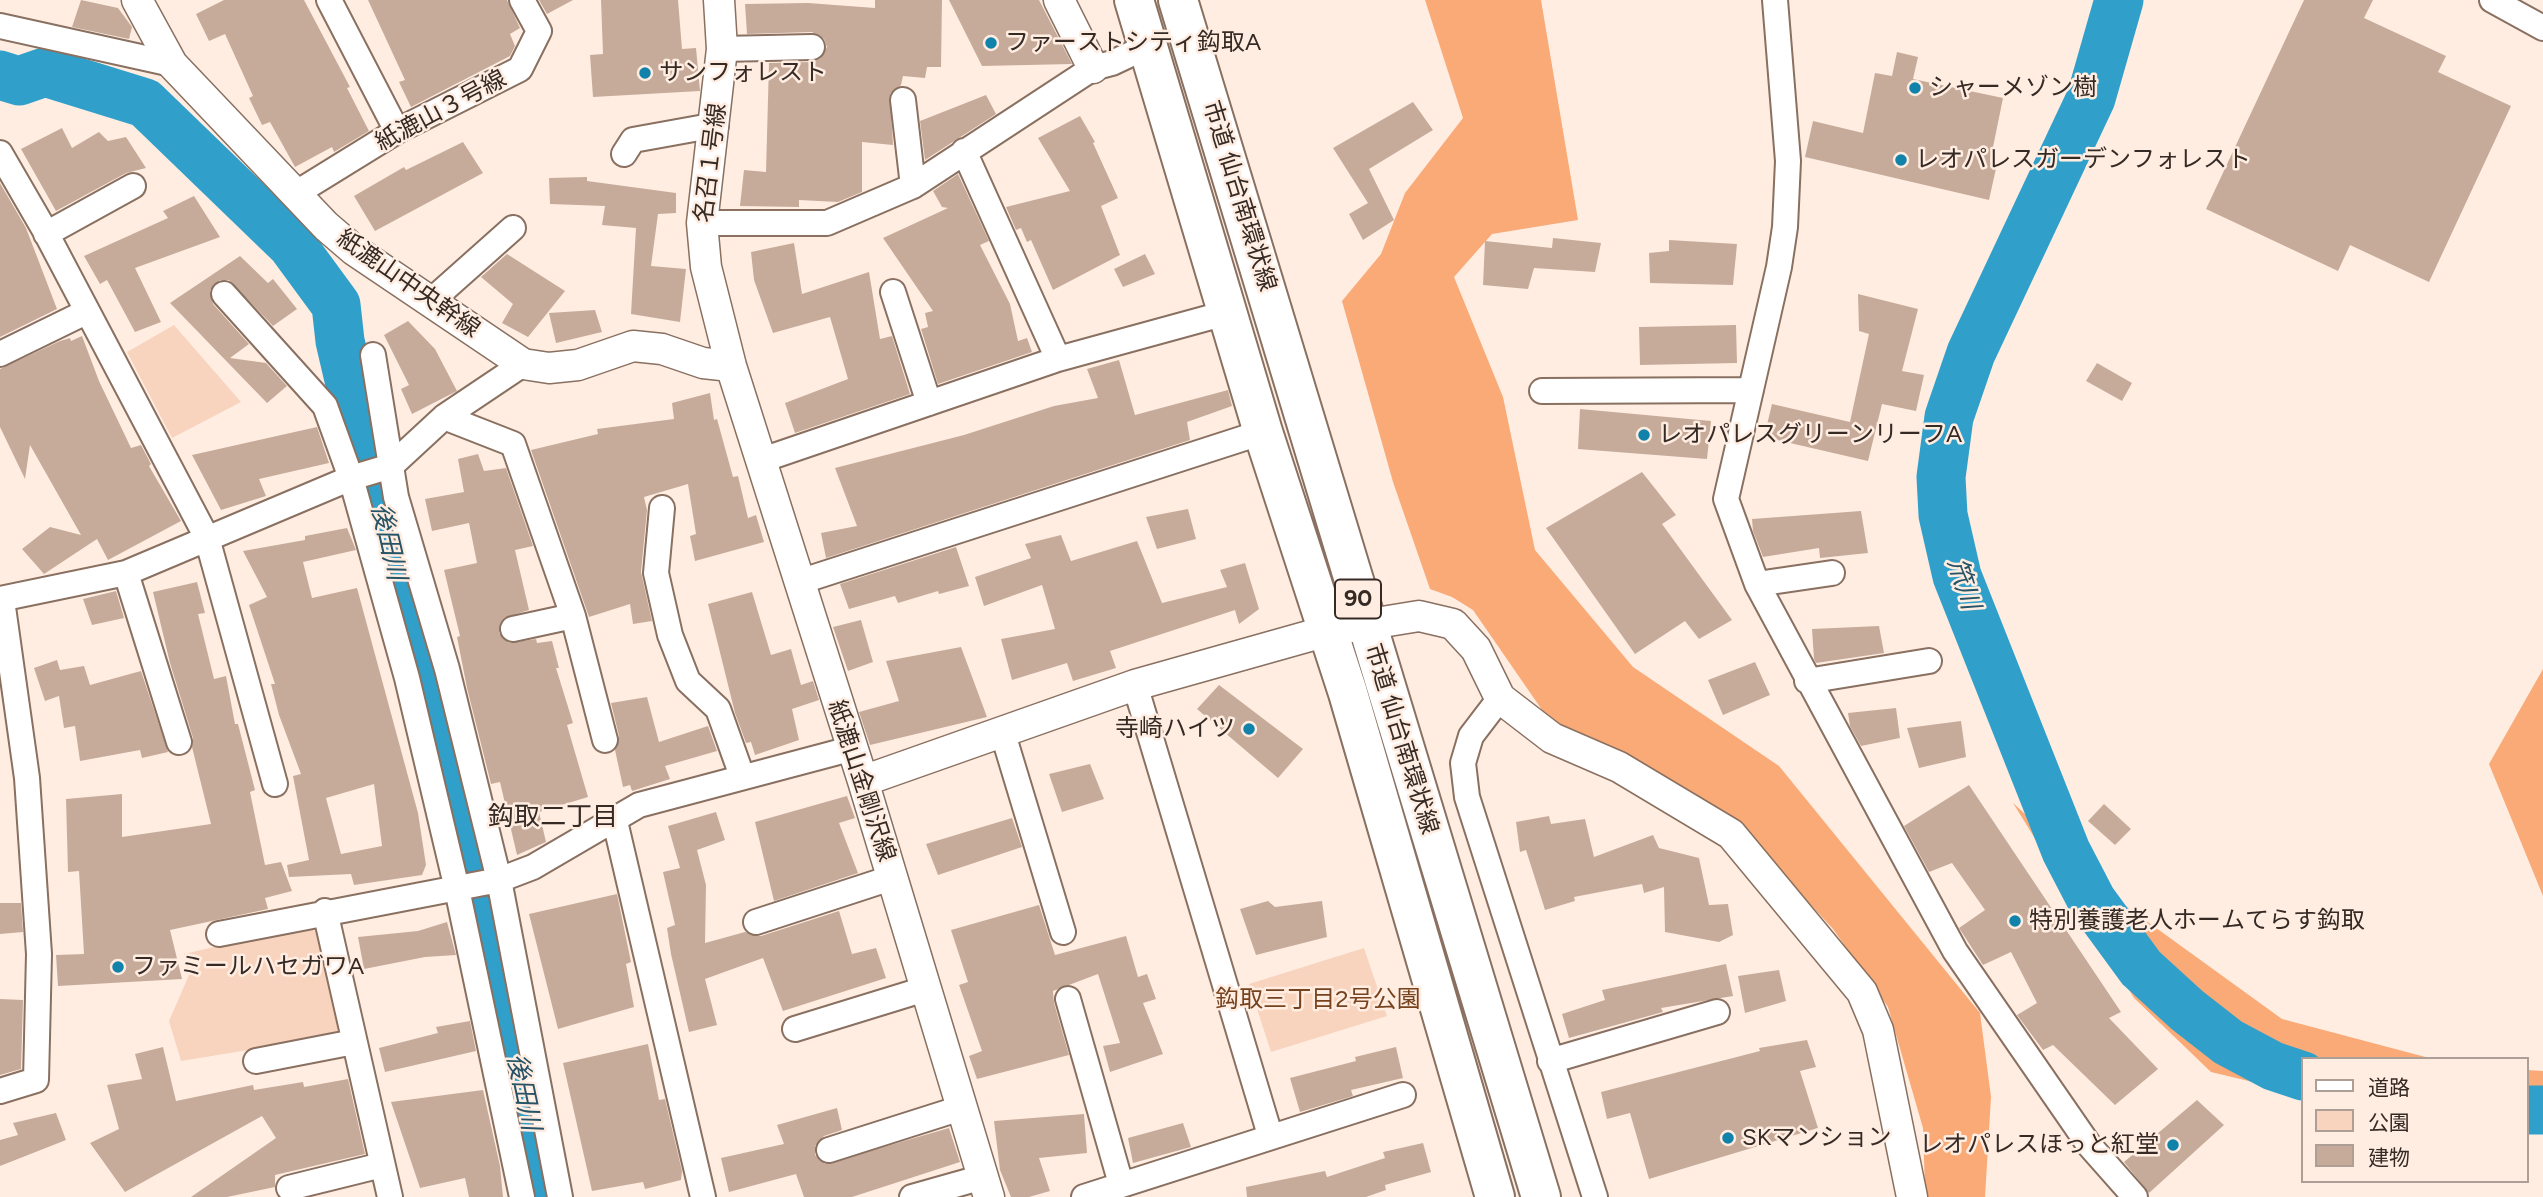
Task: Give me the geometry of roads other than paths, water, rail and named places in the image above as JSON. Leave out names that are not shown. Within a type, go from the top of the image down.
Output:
[{"type":"main road","name":"市道 仙台南環状線","points":[[1134,0],[1226,313],[1327,631],[1495,1197]]},
{"type":"main road","name":"市道 仙台南環状線","points":[[1178,0],[1541,1197]]},
{"type":"street","name":"紙漉山中央幹線","points":[[137,0],[172,64],[326,226],[354,250],[523,364],[549,368],[578,365],[633,346],[662,349],[703,363],[731,366]]},
{"type":"street","points":[[329,0],[397,131]]},
{"type":"street","name":"紙漉山３号線","points":[[295,194],[397,131],[520,69],[539,30],[522,0]]},
{"type":"street","name":"名召１号線","points":[[719,0],[722,49],[716,125],[702,223],[706,267],[731,366]]},
{"type":"street","points":[[1059,0],[1093,68]]},
{"type":"street","points":[[1775,0],[1788,161],[1785,227],[1779,267],[1726,499],[1757,584],[1955,951],[2089,1145],[2135,1197]]},
{"type":"street","points":[[2492,0],[2524,7],[2543,28]]},
{"type":"street","points":[[0,26],[172,64]]},
{"type":"street","points":[[702,223],[827,223],[913,186],[1093,68],[1112,63],[1148,46]]},
{"type":"street","points":[[722,49],[812,47]]},
{"type":"street","points":[[903,100],[913,186]]},
{"type":"street","points":[[624,154],[633,140],[716,125]]},
{"type":"street","points":[[964,151],[1058,359]]},
{"type":"street","points":[[0,153],[46,234],[207,538],[275,784]]},
{"type":"street","points":[[46,234],[133,186]]},
{"type":"street","points":[[431,301],[513,228]]},
{"type":"street","points":[[892,292],[929,403]]},
{"type":"street","points":[[224,294],[326,406],[371,472],[396,497],[447,669],[523,1197]]},
{"type":"street","points":[[0,354],[86,312]]},
{"type":"street","points":[[762,460],[1058,359],[1226,313]]},
{"type":"street","points":[[373,355],[371,472],[407,678],[479,884],[559,1197]]},
{"type":"street","points":[[0,1091],[36,1080],[38,954],[27,779],[1,599],[126,573],[371,472],[444,417],[523,364]]},
{"type":"street","name":"紙漉山金剛沢線","points":[[731,366],[850,749],[863,781],[986,1187]]},
{"type":"street","points":[[1542,391],[1751,390]]},
{"type":"street","points":[[444,417],[513,444],[573,616],[605,740]]},
{"type":"street","points":[[799,582],[1263,432]]},
{"type":"street","points":[[662,508],[656,573],[670,635],[688,681],[718,709],[742,776]]},
{"type":"street","points":[[126,573],[179,742]]},
{"type":"street","points":[[1757,584],[1832,573]]},
{"type":"street","points":[[513,629],[573,616]]},
{"type":"street","points":[[863,781],[1003,734],[1135,685],[1327,631],[1365,622],[1419,616],[1453,624],[1476,649],[1500,698],[1552,738],[1619,767],[1731,834],[1862,992],[1878,1030],[1912,1197]]},
{"type":"street","points":[[1807,681],[1929,661]]},
{"type":"street","points":[[1135,685],[1270,1135]]},
{"type":"street","points":[[1500,698],[1471,736],[1463,763],[1467,797],[1595,1197]]},
{"type":"street","points":[[1003,734],[1063,932]]},
{"type":"street","points":[[219,934],[325,911],[479,884],[533,867],[614,817],[639,805],[850,749]]},
{"type":"street","points":[[614,817],[703,1197]]},
{"type":"street","points":[[756,922],[891,878]]},
{"type":"street","points":[[325,911],[390,1197]]},
{"type":"street","points":[[795,1029],[925,989]]},
{"type":"street","points":[[1068,999],[1121,1184]]},
{"type":"street","points":[[1550,1061],[1717,1012]]},
{"type":"street","points":[[257,1061],[355,1042]]},
{"type":"street","points":[[1084,1197],[1270,1135],[1403,1095]]},
{"type":"street","points":[[829,1150],[961,1108]]},
{"type":"street","points":[[289,1188],[382,1165]]},
{"type":"street","points":[[912,1197],[986,1187]]},
{"type":"waterway","name":"笊川","points":[[2119,0],[2091,98],[1971,353],[1949,417],[1941,477],[1943,515],[1957,576],[2066,851],[2092,901],[2141,968],[2187,1010],[2228,1042],[2273,1066],[2302,1076]]},
{"type":"waterway","name":"後田川","points":[[0,75],[19,81],[45,72],[145,103],[292,245],[336,305],[340,341],[398,590],[432,683],[546,1197]]},
{"type":"waterway","name":"笊川","points":[[2529,1110],[2543,1110]]},
{"type":"place","name":"ファーストシティ鈎取A","points":[[991,43]]},
{"type":"place","name":"サンフォレスト","points":[[645,73]]},
{"type":"place","name":"シャーメゾン樹","points":[[1915,88]]},
{"type":"place","name":"レオパレスガーデンフォレスト","points":[[1901,160]]},
{"type":"place","name":"レオパレスグリーンリーフA","points":[[1644,435]]},
{"type":"place","name":"寺崎ハイツ","points":[[1249,729]]},
{"type":"place","name":"特別養護老人ホームてらす鈎取","points":[[2015,921]]},
{"type":"place","name":"ファミールハセガワA","points":[[118,967]]},
{"type":"place","name":"SKマンション","points":[[1728,1138]]},
{"type":"place","name":"レオパレスほっと紅堂","points":[[2173,1145]]},
{"type":"district","name":"鈎取二丁目","points":[[553,817]]},
{"type":"park label","name":"鈎取三丁目2号公園","points":[[1318,1000]]}]
